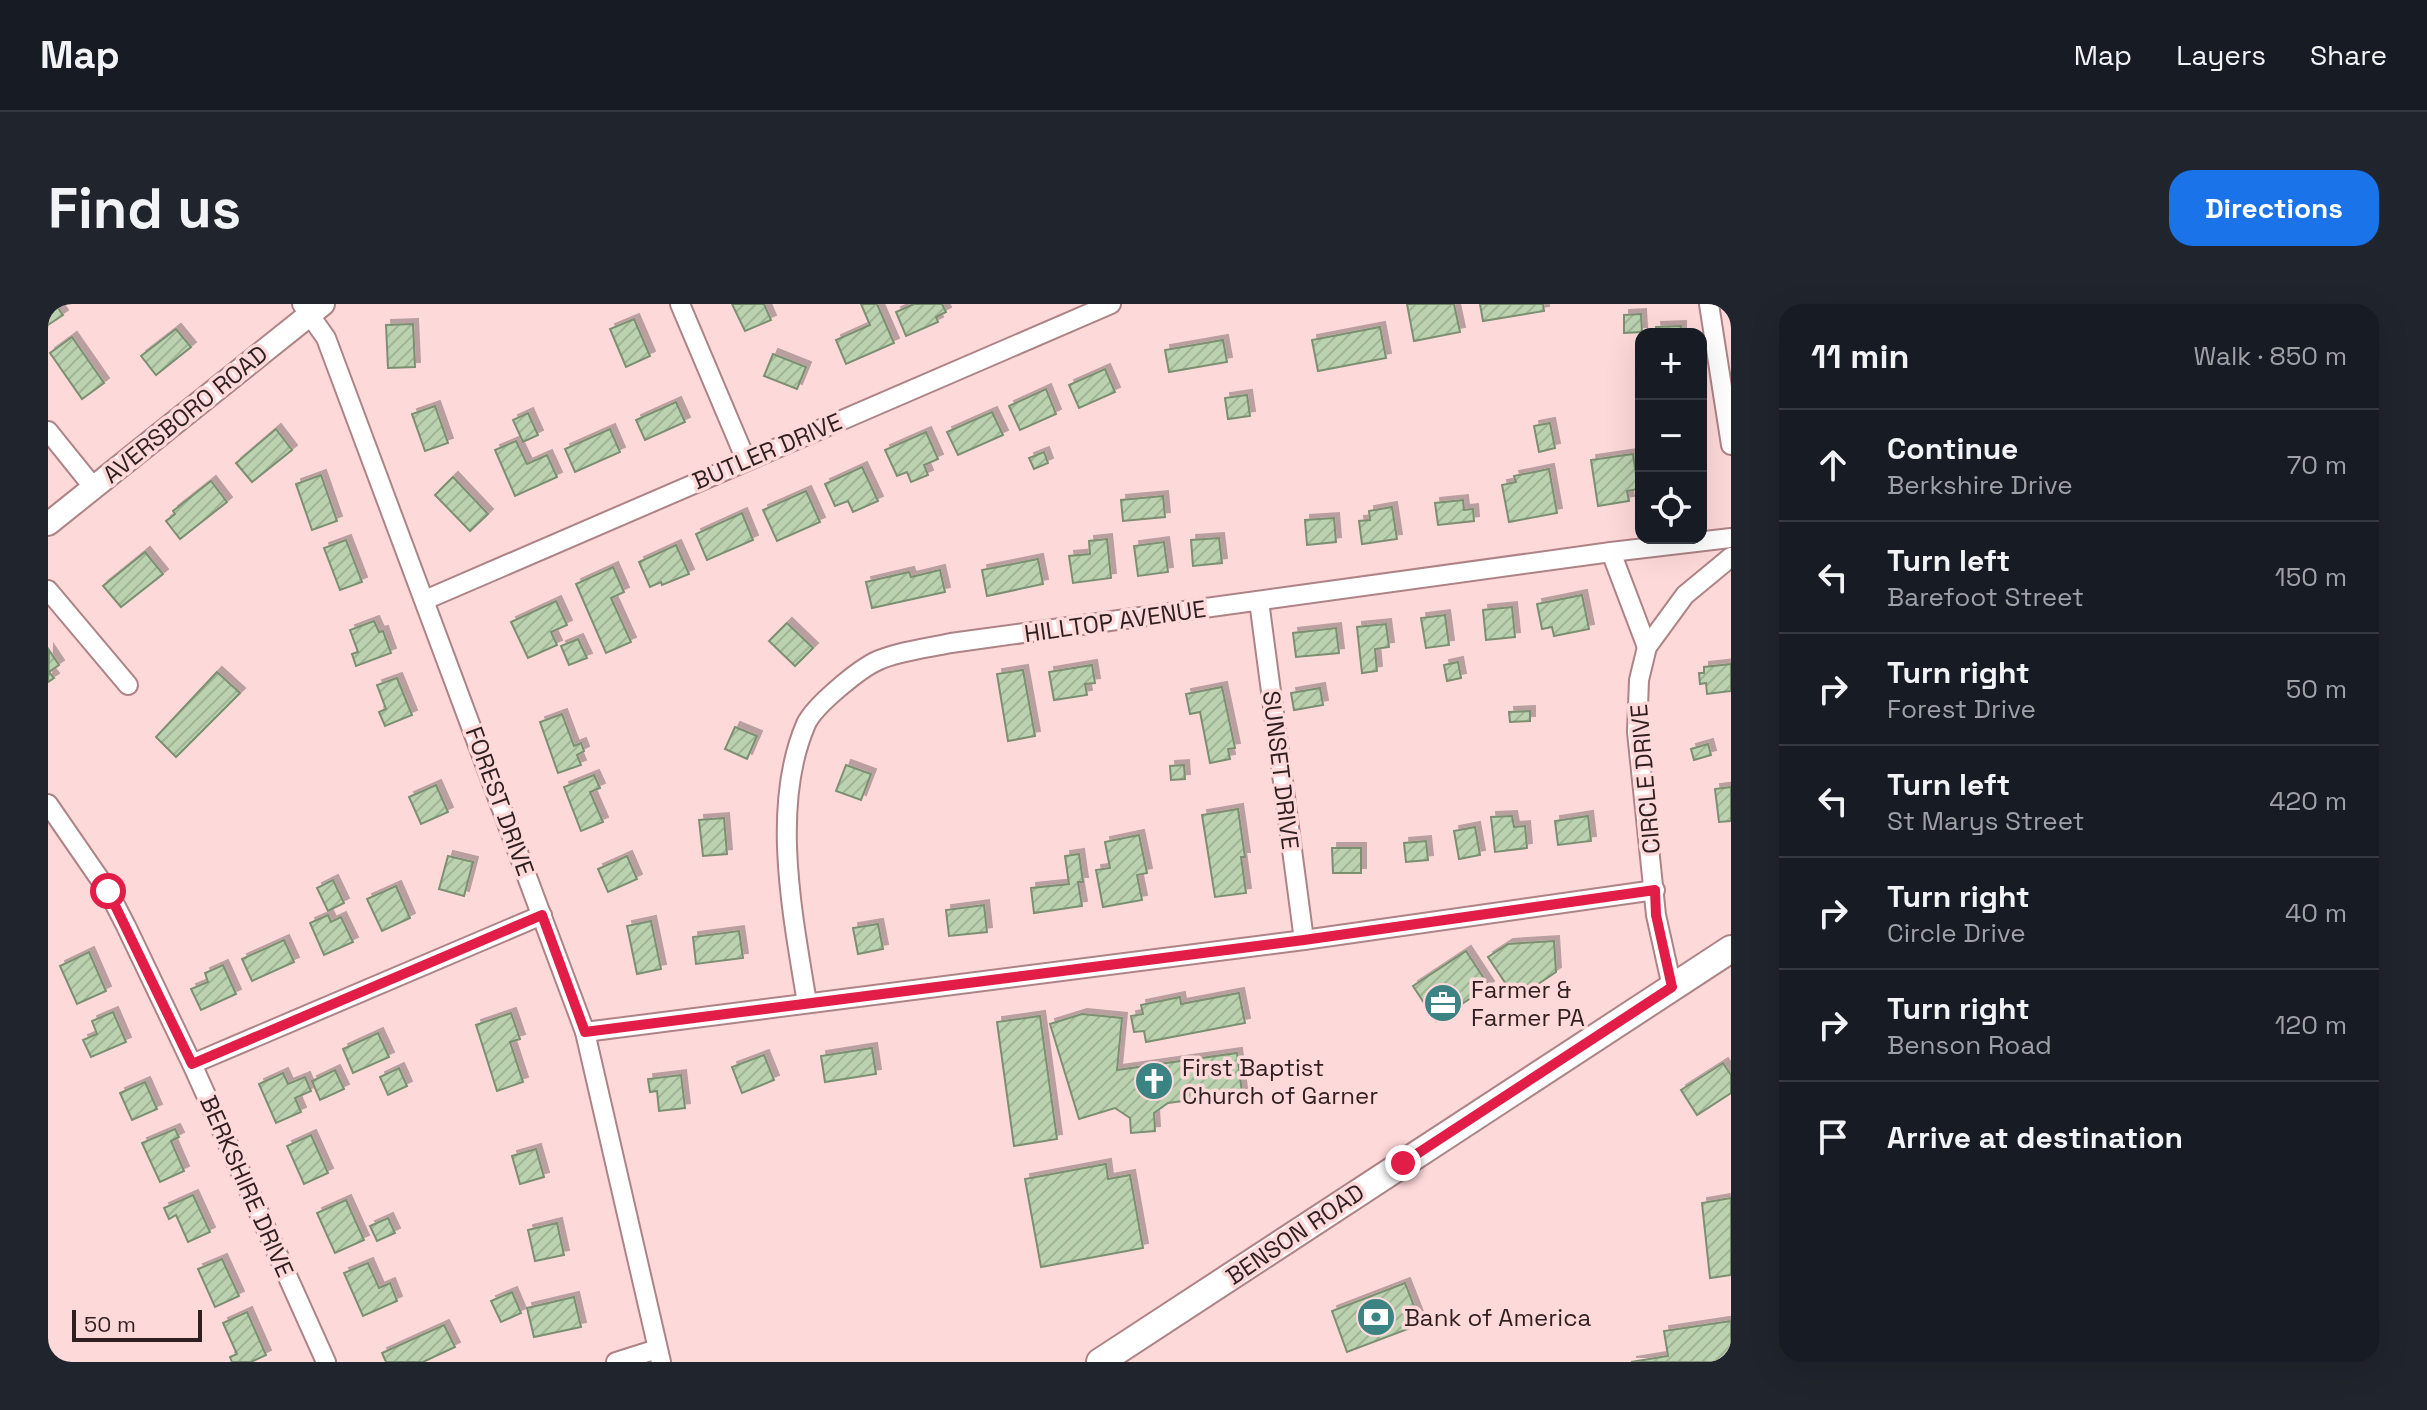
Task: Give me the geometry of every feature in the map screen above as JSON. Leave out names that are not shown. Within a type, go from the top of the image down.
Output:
[{"type":"main road","name":"BENSON ROAD","points":[[1100,1362],[1731,949]]},
{"type":"street","points":[[680,304],[746,460]]},
{"type":"street","name":"BUTLER DRIVE","points":[[425,600],[1088,308],[1111,304]]},
{"type":"street","points":[[1709,304],[1731,445]]},
{"type":"street","name":"AVERSBORO ROAD","points":[[48,524],[312,307]]},
{"type":"street","name":"FOREST DRIVE","points":[[312,307],[425,600],[585,1032],[659,1356]]},
{"type":"street","points":[[48,431],[94,488]]},
{"type":"street","name":"HILLTOP AVENUE","points":[[807,1003],[790,889],[787,814],[793,762],[807,721],[847,680],[879,660],[951,643],[1731,538]]},
{"type":"street","points":[[1611,552],[1647,647]]},
{"type":"street","name":"CIRCLE DRIVE","points":[[1672,987],[1656,915],[1637,732],[1639,680],[1647,647],[1685,595],[1731,557]]},
{"type":"street","points":[[48,590],[128,685]]},
{"type":"street","name":"SUNSET DRIVE","points":[[1259,601],[1304,940]]},
{"type":"street","name":"BERKSHIRE DRIVE","points":[[48,804],[108,891],[192,1064],[326,1362]]},
{"type":"street","points":[[585,1032],[1304,940],[1655,890]]},
{"type":"street","points":[[192,1064],[542,915]]},
{"type":"street","points":[[616,1362],[659,1356]]},
{"type":"building","points":[[48,304],[55,304],[63,315],[48,325]]},
{"type":"building","points":[[732,304],[764,304],[771,320],[745,331]]},
{"type":"building","points":[[861,304],[877,304],[894,343],[846,364],[836,340],[870,325]]},
{"type":"building","points":[[914,304],[942,304],[946,312],[936,317],[938,322],[906,336],[896,312]]},
{"type":"building","points":[[1407,304],[1454,304],[1460,332],[1414,341]]},
{"type":"building","points":[[1480,304],[1543,304],[1544,311],[1483,321]]},
{"type":"building","points":[[1641,314],[1642,328],[1624,333],[1624,315]]},
{"type":"building","points":[[634,319],[650,356],[626,367],[610,329]]},
{"type":"building","points":[[413,324],[415,367],[388,368],[386,325]]},
{"type":"building","points":[[1380,327],[1386,358],[1318,371],[1312,340]]},
{"type":"building","points":[[176,329],[191,347],[156,375],[141,356]]},
{"type":"building","points":[[72,337],[104,383],[82,399],[50,353]]},
{"type":"building","points":[[1223,340],[1227,362],[1169,372],[1165,350]]},
{"type":"building","points":[[773,354],[806,367],[797,389],[764,376]]},
{"type":"building","points":[[1105,369],[1115,392],[1079,408],[1069,385]]},
{"type":"building","points":[[1046,389],[1056,414],[1020,430],[1009,406]]},
{"type":"building","points":[[1247,395],[1250,416],[1228,419],[1225,398]]},
{"type":"building","points":[[676,402],[685,422],[645,440],[636,420]]},
{"type":"building","points":[[435,406],[448,443],[425,451],[412,414]]},
{"type":"building","points":[[992,412],[1003,435],[958,455],[947,432]]},
{"type":"building","points":[[528,413],[538,435],[523,442],[513,420]]},
{"type":"building","points":[[1550,423],[1555,448],[1539,452],[1534,426]]},
{"type":"building","points":[[276,429],[292,450],[252,482],[236,463]]},
{"type":"building","points":[[610,429],[620,452],[575,472],[565,449]]},
{"type":"building","points":[[926,432],[938,459],[924,465],[928,475],[911,482],[907,472],[897,476],[885,450]]},
{"type":"building","points":[[516,441],[527,464],[547,455],[557,477],[515,496],[495,450]]},
{"type":"building","points":[[1044,452],[1048,463],[1034,469],[1029,458]]},
{"type":"building","points":[[1633,454],[1635,490],[1627,491],[1629,501],[1598,506],[1591,460]]},
{"type":"building","points":[[862,467],[878,501],[853,512],[848,501],[835,506],[825,484]]},
{"type":"building","points":[[1549,469],[1557,513],[1509,522],[1502,485],[1516,482],[1514,476]]},
{"type":"building","points":[[321,475],[337,521],[312,530],[296,484]]},
{"type":"building","points":[[453,477],[488,514],[470,531],[435,495]]},
{"type":"building","points":[[211,481],[227,502],[180,539],[166,521],[175,514],[173,511]]},
{"type":"building","points":[[806,491],[820,522],[777,541],[763,510]]},
{"type":"building","points":[[1163,496],[1165,517],[1123,521],[1121,500]]},
{"type":"building","points":[[1463,500],[1464,510],[1473,509],[1474,521],[1438,525],[1435,503]]},
{"type":"building","points":[[1392,507],[1397,539],[1362,544],[1359,521],[1370,520],[1369,511]]},
{"type":"building","points":[[742,513],[753,540],[707,560],[696,534]]},
{"type":"building","points":[[1334,518],[1336,542],[1307,545],[1305,520]]},
{"type":"building","points":[[1219,538],[1222,563],[1193,566],[1191,540]]},
{"type":"building","points":[[1107,539],[1111,578],[1073,583],[1069,556],[1090,554],[1089,541]]},
{"type":"building","points":[[346,540],[362,582],[340,590],[324,548]]},
{"type":"building","points":[[1164,542],[1168,572],[1138,576],[1134,546]]},
{"type":"building","points":[[676,545],[689,574],[650,587],[639,562]]},
{"type":"building","points":[[145,552],[163,574],[121,607],[103,586]]},
{"type":"building","points":[[1038,559],[1043,584],[987,596],[982,570]]},
{"type":"building","points":[[613,567],[624,592],[611,598],[631,642],[606,653],[576,584]]},
{"type":"building","points":[[940,570],[945,592],[872,608],[866,582],[909,572],[911,577]]},
{"type":"building","points":[[1582,595],[1589,629],[1554,636],[1552,627],[1542,629],[1537,604]]},
{"type":"building","points":[[556,601],[567,625],[551,632],[557,645],[528,658],[511,622]]},
{"type":"building","points":[[1512,607],[1515,637],[1486,640],[1483,610]]},
{"type":"building","points":[[1445,615],[1449,645],[1426,648],[1421,618]]},
{"type":"building","points":[[374,621],[379,632],[383,631],[391,653],[356,666],[352,654],[358,652],[350,630]]},
{"type":"building","points":[[787,623],[813,648],[795,666],[769,641]]},
{"type":"building","points":[[1386,624],[1389,647],[1375,649],[1377,671],[1362,673],[1357,627]]},
{"type":"building","points":[[1336,628],[1339,653],[1296,657],[1293,633]]},
{"type":"building","points":[[578,639],[587,658],[569,665],[561,646]]},
{"type":"building","points":[[49,650],[59,665],[49,672],[54,678],[48,682]]},
{"type":"building","points":[[1458,662],[1461,678],[1447,681],[1444,665]]},
{"type":"building","points":[[1731,664],[1731,691],[1707,694],[1706,683],[1700,684],[1699,673],[1704,673],[1704,667]]},
{"type":"building","points":[[1092,665],[1095,683],[1085,684],[1087,695],[1054,700],[1049,672]]},
{"type":"building","points":[[1023,670],[1035,736],[1008,741],[997,674]]},
{"type":"building","points":[[217,672],[240,693],[176,757],[156,737]]},
{"type":"building","points":[[397,678],[412,715],[385,726],[379,712],[386,709],[377,685]]},
{"type":"building","points":[[1222,687],[1235,748],[1228,749],[1230,759],[1210,763],[1200,712],[1190,714],[1186,694]]},
{"type":"building","points":[[1320,688],[1323,705],[1294,710],[1291,693]]},
{"type":"building","points":[[1530,711],[1530,721],[1510,722],[1509,712]]},
{"type":"building","points":[[562,714],[574,746],[581,743],[584,751],[577,755],[581,765],[558,773],[540,722]]},
{"type":"building","points":[[735,727],[757,736],[747,759],[725,749]]},
{"type":"building","points":[[1708,744],[1711,755],[1694,760],[1691,749]]},
{"type":"building","points":[[846,765],[871,774],[861,800],[836,791]]},
{"type":"building","points":[[1184,765],[1185,779],[1171,780],[1170,766]]},
{"type":"building","points":[[594,775],[600,788],[590,792],[603,822],[581,831],[564,787]]},
{"type":"building","points":[[436,785],[448,812],[421,824],[409,797]]},
{"type":"building","points":[[1731,787],[1731,821],[1719,822],[1715,789]]},
{"type":"building","points":[[1238,809],[1245,857],[1241,857],[1246,893],[1215,897],[1202,815]]},
{"type":"building","points":[[1512,816],[1514,827],[1525,826],[1527,848],[1495,852],[1491,817]]},
{"type":"building","points":[[1588,816],[1591,841],[1558,845],[1555,821]]},
{"type":"building","points":[[724,818],[727,854],[703,856],[699,820]]},
{"type":"building","points":[[1475,827],[1480,855],[1459,859],[1454,831]]},
{"type":"building","points":[[1139,835],[1147,873],[1137,875],[1142,900],[1103,907],[1096,870],[1110,868],[1105,842]]},
{"type":"building","points":[[1426,841],[1428,860],[1406,862],[1404,843]]},
{"type":"building","points":[[1332,848],[1361,848],[1361,873],[1333,873]]},
{"type":"building","points":[[1079,854],[1083,882],[1078,882],[1082,906],[1034,913],[1031,888],[1069,884],[1065,856]]},
{"type":"building","points":[[448,856],[473,862],[464,896],[439,889]]},
{"type":"building","points":[[627,856],[637,879],[608,892],[598,869]]},
{"type":"building","points":[[333,880],[344,903],[328,911],[317,888]]},
{"type":"building","points":[[396,886],[410,918],[382,931],[367,899]]},
{"type":"building","points":[[984,905],[987,932],[949,936],[946,910]]},
{"type":"building","points":[[328,915],[331,922],[341,917],[353,942],[324,955],[310,923]]},
{"type":"building","points":[[651,921],[661,969],[637,974],[627,926]]},
{"type":"building","points":[[878,924],[883,949],[858,954],[853,928]]},
{"type":"building","points":[[739,931],[743,958],[696,964],[693,937]]},
{"type":"building","points":[[284,940],[294,962],[252,981],[242,959]]},
{"type":"building","points":[[1554,941],[1556,972],[1516,999],[1488,957],[1508,944]]},
{"type":"building","name":"Farmer & Farmer PA","points":[[1466,951],[1489,986],[1436,1021],[1413,986]]},
{"type":"building","points":[[89,952],[106,991],[77,1004],[60,966]]},
{"type":"building","points":[[223,965],[236,994],[201,1010],[191,989],[208,982],[205,973]]},
{"type":"building","points":[[1239,993],[1245,1023],[1146,1042],[1144,1031],[1134,1032],[1131,1016],[1143,1014],[1141,1005],[1180,997],[1181,1004]]},
{"type":"building","points":[[113,1012],[126,1042],[91,1057],[83,1040],[97,1034],[92,1021]]},
{"type":"building","points":[[511,1013],[520,1039],[510,1042],[523,1082],[497,1091],[476,1025]]},
{"type":"building","name":"First Baptist Church of Garner","points":[[1082,1014],[1122,1018],[1117,1070],[1237,1053],[1242,1093],[1168,1103],[1154,1113],[1155,1131],[1131,1133],[1130,1118],[1115,1108],[1079,1119],[1050,1024]]},
{"type":"building","points":[[1040,1016],[1057,1139],[1014,1146],[997,1022]]},
{"type":"building","points":[[378,1033],[389,1057],[353,1073],[343,1049]]},
{"type":"building","points":[[872,1048],[876,1074],[825,1082],[821,1056]]},
{"type":"building","points":[[764,1055],[774,1080],[742,1093],[732,1067]]},
{"type":"building","points":[[1723,1063],[1731,1075],[1731,1093],[1697,1115],[1681,1090]]},
{"type":"building","points":[[399,1068],[407,1086],[388,1095],[380,1077]]},
{"type":"building","points":[[335,1070],[344,1089],[320,1100],[312,1081]]},
{"type":"building","points":[[283,1073],[288,1084],[305,1077],[311,1091],[295,1098],[301,1112],[276,1123],[259,1084]]},
{"type":"building","points":[[681,1075],[685,1108],[659,1111],[657,1091],[650,1092],[648,1079]]},
{"type":"building","points":[[145,1082],[157,1109],[132,1120],[120,1093]]},
{"type":"building","points":[[175,1129],[179,1137],[171,1141],[184,1171],[160,1182],[142,1143]]},
{"type":"building","points":[[311,1135],[328,1173],[304,1184],[287,1146]]},
{"type":"building","points":[[536,1149],[544,1177],[520,1184],[512,1156]]},
{"type":"building","points":[[1106,1164],[1108,1179],[1130,1175],[1143,1248],[1041,1267],[1025,1179]]},
{"type":"building","points":[[193,1195],[210,1232],[188,1242],[176,1215],[169,1219],[164,1208]]},
{"type":"building","points":[[1731,1198],[1731,1275],[1710,1278],[1702,1203]]},
{"type":"building","points":[[346,1200],[364,1240],[335,1253],[317,1213]]},
{"type":"building","points":[[388,1218],[395,1233],[377,1241],[370,1226]]},
{"type":"building","points":[[557,1223],[564,1255],[535,1261],[528,1230]]},
{"type":"building","points":[[222,1259],[239,1296],[215,1307],[198,1269]]},
{"type":"building","points":[[368,1263],[379,1288],[390,1283],[397,1301],[363,1316],[344,1273]]},
{"type":"building","name":"Bank of America","points":[[1405,1283],[1421,1324],[1347,1352],[1332,1311]]},
{"type":"building","points":[[512,1292],[521,1313],[501,1322],[491,1301]]},
{"type":"building","points":[[574,1297],[581,1327],[534,1337],[527,1308]]},
{"type":"building","points":[[247,1312],[266,1355],[251,1362],[232,1362],[230,1357],[237,1354],[223,1323]]},
{"type":"building","points":[[1731,1321],[1731,1362],[1631,1362],[1668,1356],[1664,1331]]},
{"type":"building","points":[[444,1325],[455,1347],[423,1362],[386,1362],[382,1353]]},
{"type":"place","name":"Farmer & Farmer PA","points":[[1443,1003]]},
{"type":"place","name":"First Baptist Church of Garner","points":[[1154,1081]]},
{"type":"place","name":"Bank of America","points":[[1376,1317]]},
{"type":"route","points":[[108,891],[192,1064],[542,915],[585,1032],[1304,940],[1655,890],[1656,915],[1672,987],[1403,1163]]}]
